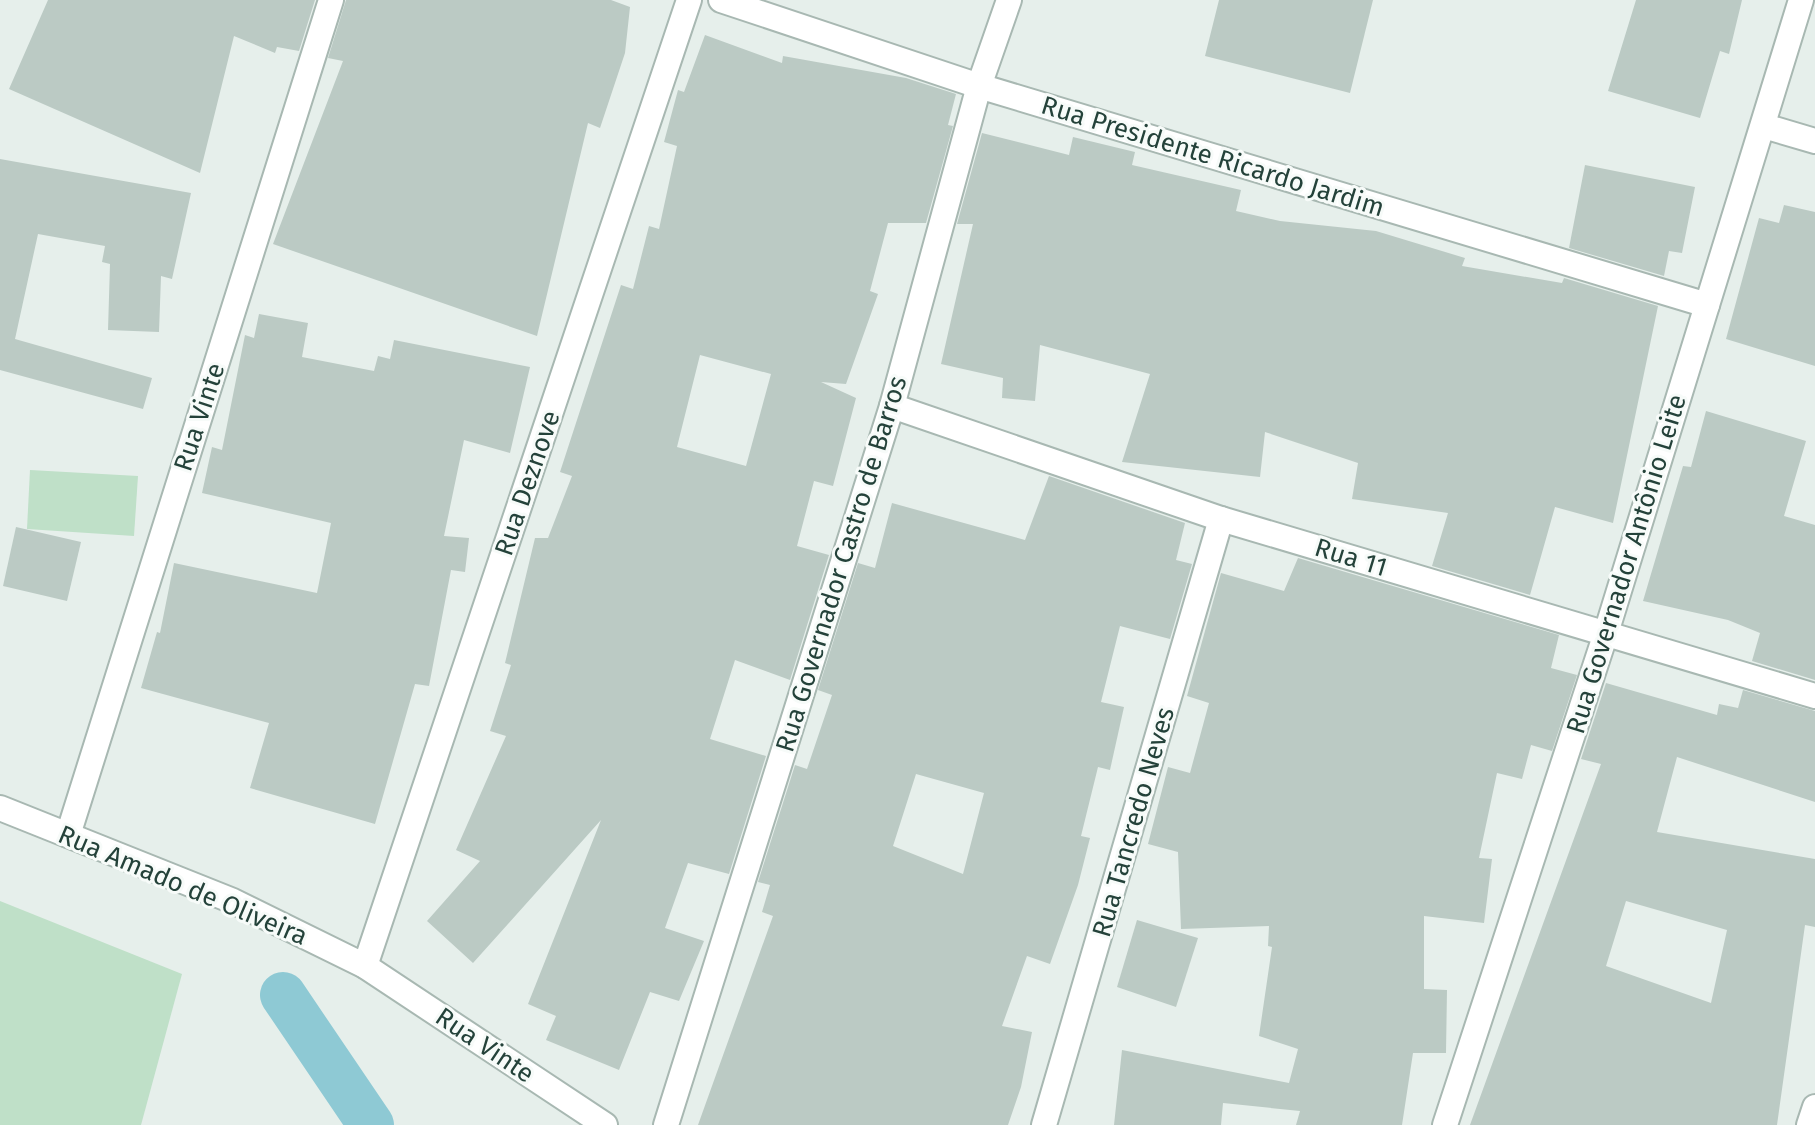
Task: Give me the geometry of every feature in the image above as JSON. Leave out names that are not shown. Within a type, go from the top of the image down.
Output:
[{"type":"street","name":"Rua Vinte","points":[[68,835],[331,0]]},
{"type":"street","name":"Rua Deznove","points":[[365,966],[689,0]]},
{"type":"street","name":"Rua Presidente Ricardo Jardim","points":[[721,0],[979,86],[1707,305]]},
{"type":"street","name":"Rua Governador Castro de Barros","points":[[666,1125],[892,406],[979,86],[1009,0]]},
{"type":"street","name":"Rua Governador Antônio Leite","points":[[1445,1125],[1606,633],[1801,0]]},
{"type":"street","points":[[1764,126],[1815,141]]},
{"type":"street","name":"Rua 11","points":[[892,406],[1221,519],[1815,696]]},
{"type":"street","name":"Rua Tancredo Neves","points":[[1044,1125],[1221,519]]},
{"type":"street","name":"Rua Amado de Oliveira","points":[[0,808],[233,901],[365,966]]},
{"type":"street","name":"Rua Vinte","points":[[365,966],[605,1125]]},
{"type":"street","points":[[1809,1125],[1815,1107]]},
{"type":"green space","points":[[30,470],[138,476],[134,536],[27,529]]},
{"type":"green space","points":[[0,901],[182,974],[141,1125],[0,1125]]},
{"type":"building","points":[[48,0],[315,0],[299,51],[277,47],[275,53],[234,36],[200,173],[9,89]]},
{"type":"building","points":[[346,0],[611,0],[630,7],[625,53],[600,128],[588,123],[537,336],[273,244],[343,61],[328,58]]},
{"type":"building","points":[[1219,0],[1373,0],[1350,93],[1205,56]]},
{"type":"building","points":[[1636,0],[1742,0],[1729,54],[1720,51],[1700,118],[1608,91]]},
{"type":"building","points":[[705,35],[782,63],[783,56],[906,78],[956,94],[948,125],[953,126],[926,223],[888,223],[870,291],[878,294],[846,384],[821,382],[856,398],[833,486],[814,481],[797,546],[829,555],[790,680],[735,660],[710,739],[766,756],[729,874],[688,863],[665,928],[704,941],[679,1001],[650,992],[619,1070],[546,1040],[556,1016],[528,1004],[601,820],[473,963],[427,921],[480,861],[456,850],[506,736],[490,731],[511,665],[505,663],[535,538],[548,538],[572,476],[560,472],[621,285],[633,289],[649,226],[659,229],[677,146],[664,142],[678,90],[684,92]],"holes":[[[700,355],[771,374],[746,466],[677,447]]]},
{"type":"building","points":[[982,133],[1069,155],[1073,137],[1135,152],[1132,165],[1241,190],[1236,211],[1280,221],[1376,231],[1465,258],[1462,266],[1562,283],[1564,278],[1658,306],[1613,523],[1555,507],[1530,595],[1432,566],[1448,513],[1352,499],[1358,463],[1265,432],[1260,477],[1122,462],[1150,374],[1040,345],[1035,401],[1002,398],[1003,378],[941,364],[973,224],[957,224]]},
{"type":"building","points":[[0,159],[191,193],[172,279],[161,276],[159,332],[108,330],[110,264],[102,262],[105,246],[38,234],[15,339],[152,378],[143,409],[0,370]]},
{"type":"building","points":[[1585,165],[1695,187],[1682,253],[1669,251],[1664,276],[1569,248]]},
{"type":"building","points":[[1784,205],[1815,212],[1815,366],[1726,339],[1759,218],[1779,223]]},
{"type":"building","points":[[259,314],[308,323],[302,357],[374,371],[378,356],[390,359],[394,340],[530,367],[510,453],[464,440],[444,536],[469,538],[465,572],[451,570],[429,686],[415,684],[375,824],[250,788],[269,723],[141,688],[157,632],[160,633],[174,563],[317,593],[331,523],[202,493],[212,447],[222,450],[245,335],[254,338]]},
{"type":"building","points":[[1706,411],[1806,441],[1784,516],[1815,525],[1815,680],[1752,661],[1760,633],[1728,620],[1643,601],[1683,466],[1691,467]]},
{"type":"building","points":[[1049,476],[1185,523],[1176,560],[1192,564],[1170,639],[1120,626],[1101,702],[1124,707],[1110,770],[1098,767],[1081,836],[1090,838],[1078,885],[1050,964],[1027,956],[1002,1026],[1032,1032],[1021,1087],[1008,1125],[698,1125],[773,916],[762,912],[770,885],[758,882],[795,765],[807,769],[832,695],[818,690],[858,563],[875,568],[892,503],[1025,540]],"holes":[[[916,774],[984,793],[963,874],[893,846]]]},
{"type":"building","points":[[16,527],[81,542],[67,601],[3,586]]},
{"type":"building","points":[[1298,558],[1559,635],[1551,668],[1577,675],[1552,751],[1531,745],[1522,779],[1497,773],[1479,858],[1492,859],[1484,923],[1424,916],[1424,989],[1447,990],[1446,1053],[1413,1053],[1402,1125],[1296,1125],[1300,1111],[1223,1103],[1221,1125],[1114,1125],[1122,1050],[1289,1083],[1298,1049],[1259,1036],[1272,947],[1268,946],[1269,926],[1181,929],[1178,852],[1148,844],[1168,767],[1190,773],[1209,703],[1187,696],[1221,573],[1284,591]]},
{"type":"building","points":[[1606,683],[1717,715],[1719,704],[1738,708],[1743,690],[1815,711],[1815,802],[1677,757],[1657,832],[1815,859],[1815,927],[1805,925],[1777,1125],[1470,1125],[1601,764],[1581,759]],"holes":[[[1626,901],[1727,930],[1711,1003],[1606,966]]]},
{"type":"building","points":[[1137,920],[1198,938],[1176,1007],[1117,987]]},
{"type":"waterway","points":[[283,995],[371,1125]]}]
